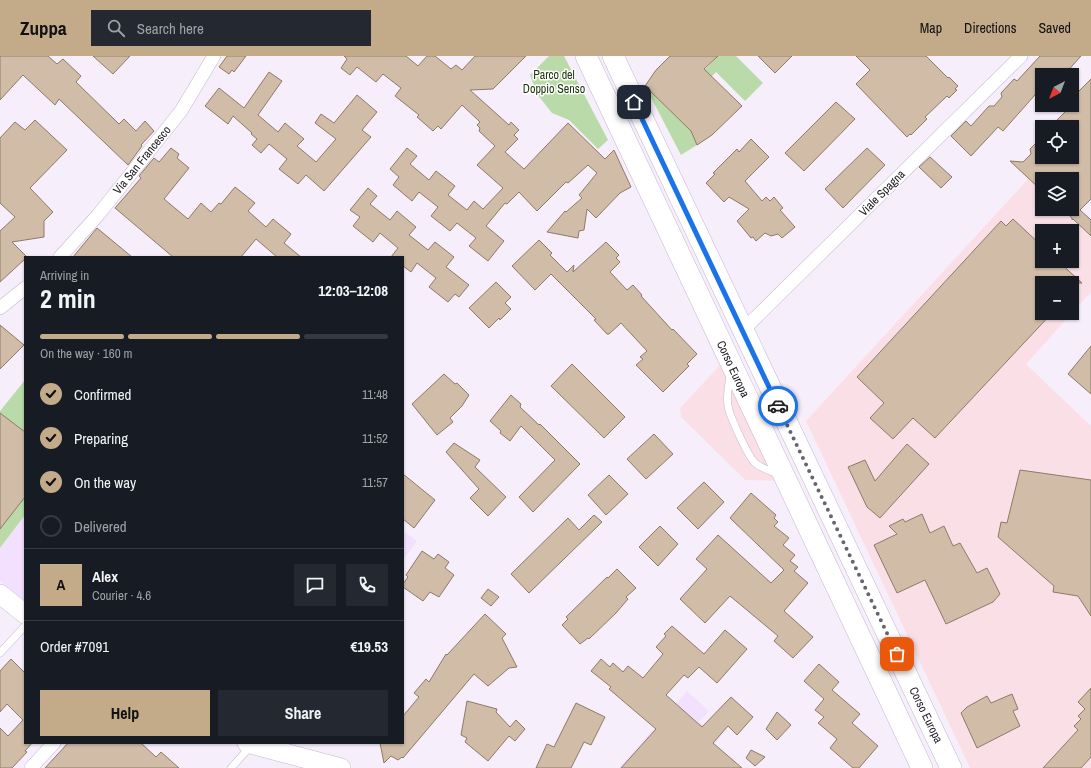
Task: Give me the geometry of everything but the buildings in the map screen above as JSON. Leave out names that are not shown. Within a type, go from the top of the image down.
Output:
[{"type":"main road","name":"Corso Europa","points":[[586,56],[922,768]]},
{"type":"main road","name":"Corso Europa","points":[[613,56],[742,331],[951,768]]},
{"type":"street","name":"Via San Francesco","points":[[61,256],[98,215],[181,111],[214,56]]},
{"type":"street","name":"Viale Spagna","points":[[742,331],[1021,56]]},
{"type":"street","points":[[0,308],[24,289]]},
{"type":"street","points":[[0,594],[24,613]]},
{"type":"street","points":[[31,768],[53,744]]},
{"type":"street","points":[[250,744],[340,768]]},
{"type":"lane","points":[[0,653],[24,627]]},
{"type":"lane","points":[[231,768],[250,744]]},
{"type":"shaded area","points":[[1028,179],[1035,186],[1035,216],[1068,216],[1077,224],[1035,224],[1035,268],[1079,268],[1079,226],[1091,237],[1091,292],[1079,305],[1079,276],[1035,276],[1035,320],[1066,320],[1026,364],[1091,426],[1091,768],[970,768],[806,421]]},
{"type":"shaded area","points":[[720,365],[778,481],[745,480],[681,417],[680,408]]},
{"type":"shaded area","points":[[24,516],[24,600],[0,581],[0,548]]},
{"type":"shaded area","points":[[404,532],[417,541],[404,559]]},
{"type":"shaded area","points":[[687,691],[709,711],[699,722],[722,735],[693,768],[619,768]]},
{"type":"green space","name":"Parco del Doppio Senso","points":[[549,56],[564,56],[608,140],[598,149],[569,120],[552,113],[537,94],[530,75]]},
{"type":"green space","points":[[718,56],[736,56],[763,83],[745,101],[716,72],[676,116],[691,131],[697,145],[681,155],[645,86],[668,108]]},
{"type":"green space","points":[[24,381],[24,516],[0,548],[0,411]]},
{"type":"way so far","points":[[778,406],[897,654]]},
{"type":"route","points":[[634,102],[778,406]]}]
